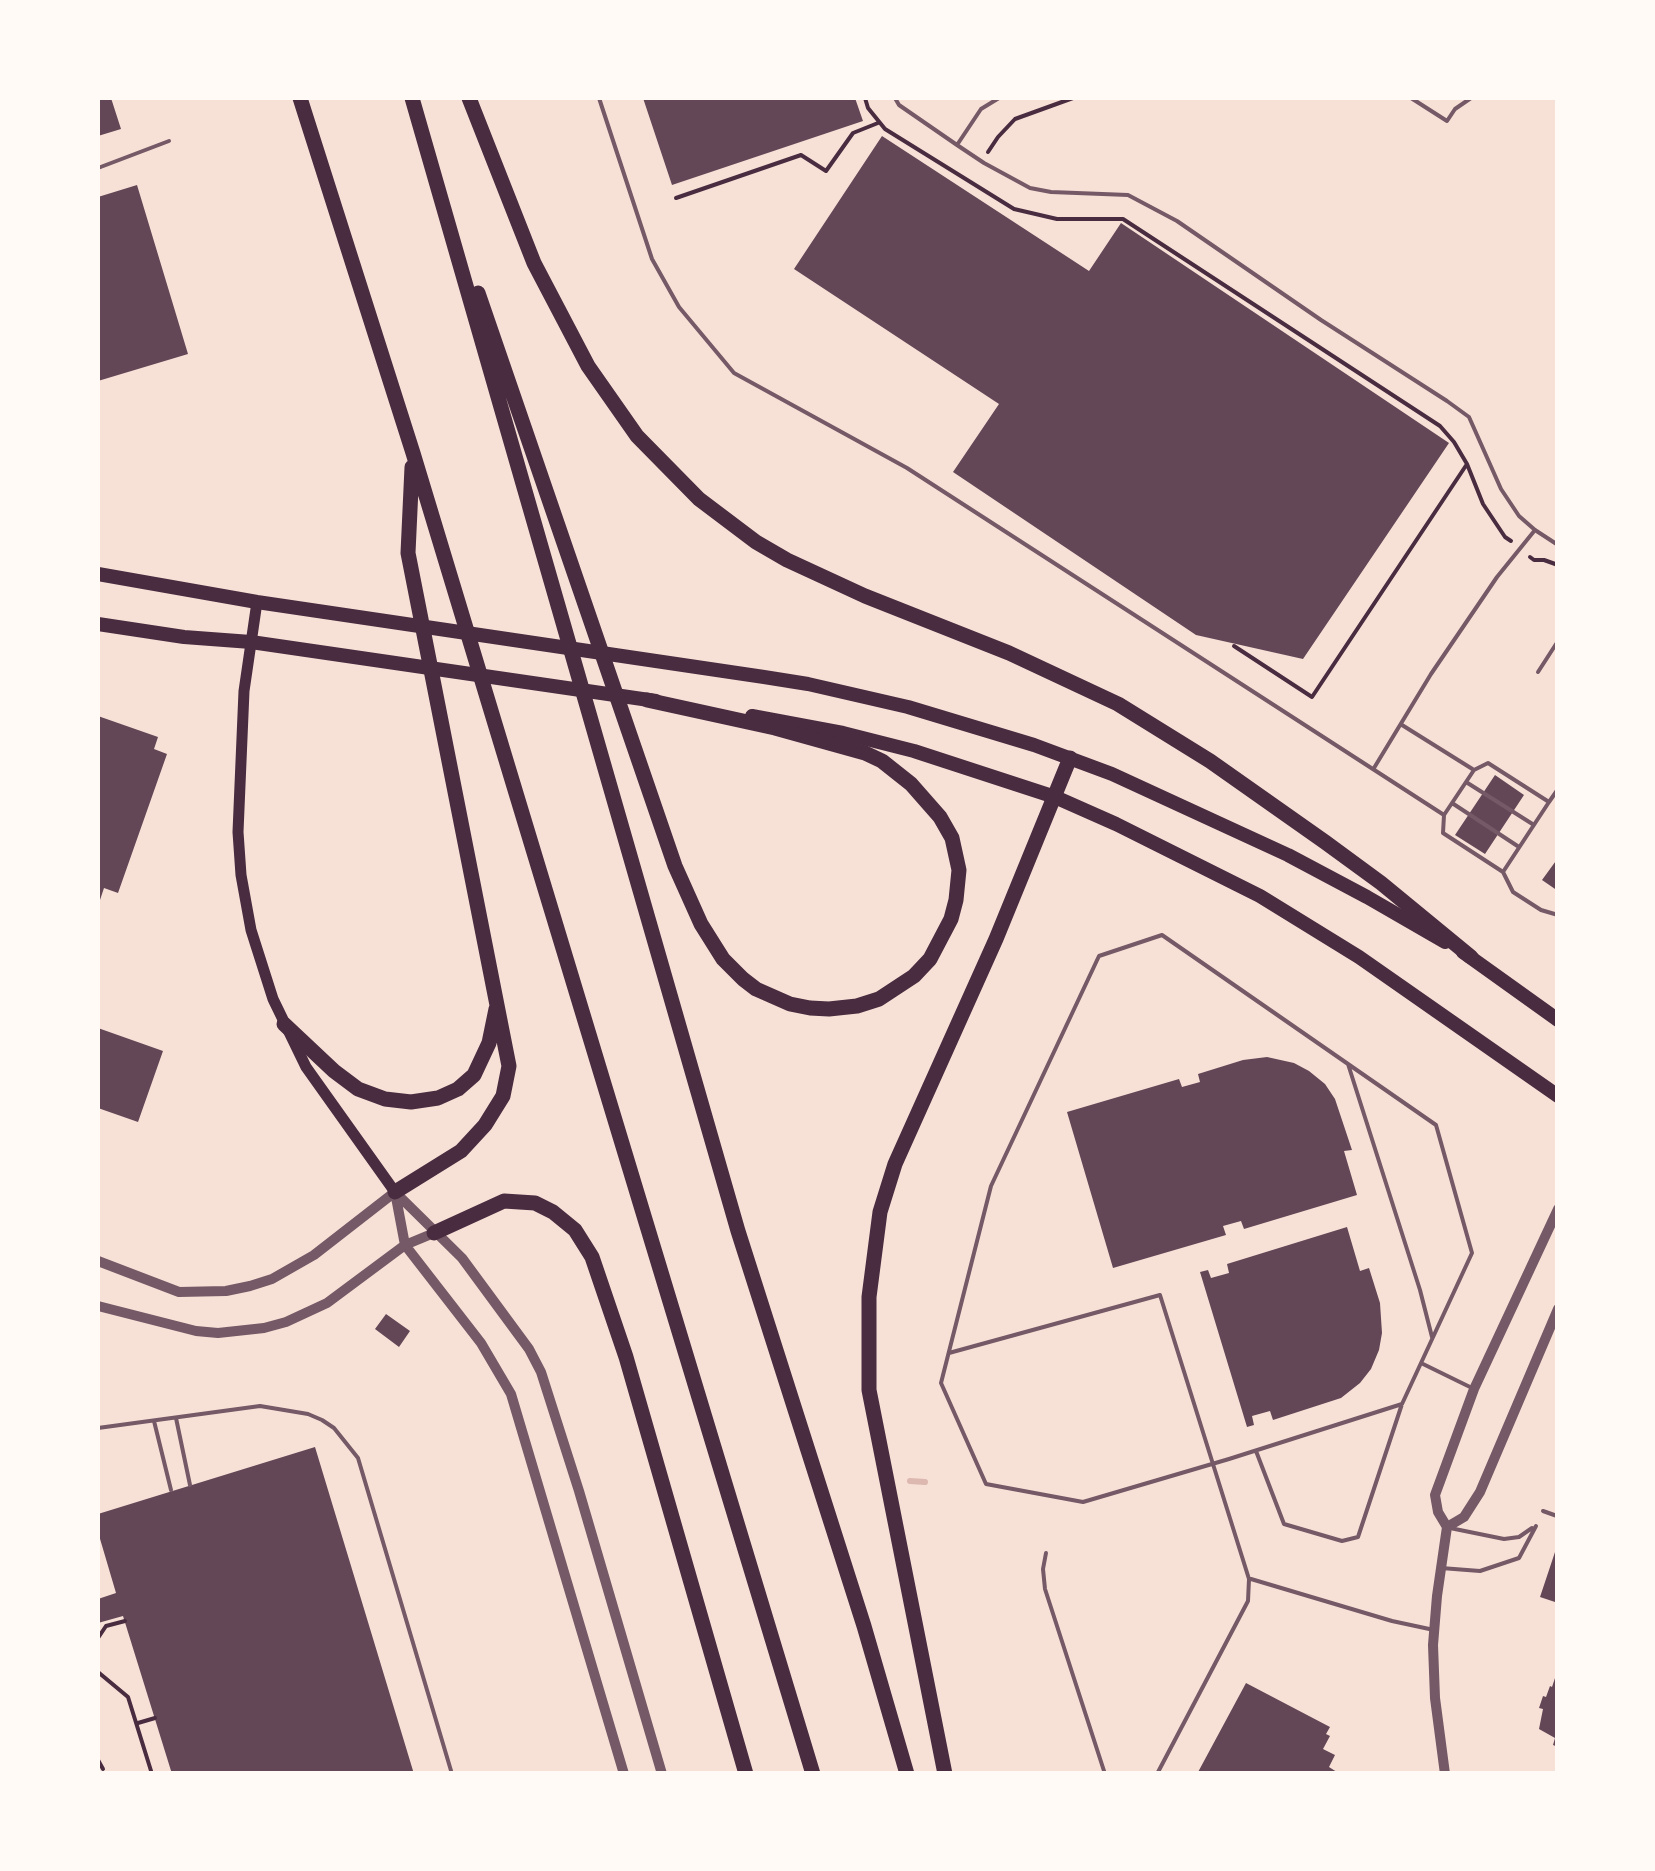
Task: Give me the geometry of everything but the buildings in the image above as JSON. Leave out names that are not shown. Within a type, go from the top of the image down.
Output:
[{"type":"highway","points":[[300,98],[413,454],[812,1774]]},
{"type":"highway","points":[[469,98],[534,263],[588,366],[637,436],[699,500],[787,560],[1118,704],[1210,761],[1326,842],[1470,957]]},
{"type":"highway","points":[[414,103],[658,820],[701,924],[723,959],[743,980],[790,1004],[830,1009],[857,1006],[879,999],[930,960],[951,919],[959,870],[952,838],[940,817],[911,784],[865,753],[775,728],[647,700]]},
{"type":"highway","points":[[414,103],[738,1231],[907,1774]]},
{"type":"highway","points":[[395,1192],[461,1151],[485,1125],[503,1096],[510,1066],[408,553],[413,454]]},
{"type":"highway","points":[[945,1774],[869,1390],[869,1297],[880,1212],[895,1164],[1002,924],[1070,758]]},
{"type":"highway","points":[[284,1024],[358,1089],[385,1099],[411,1102],[448,1094],[474,1075],[489,1043],[498,1000]]},
{"type":"highway","points":[[434,1232],[504,1202],[535,1203],[575,1230],[592,1258],[626,1357],[746,1774]]},
{"type":"main road","points":[[98,574],[258,602],[779,679],[953,720],[1070,758],[1288,855],[1470,957],[1558,1020]]},
{"type":"main road","points":[[258,602],[244,691],[238,832],[240,874],[257,953],[284,1024],[316,1082],[395,1192]]},
{"type":"main road","points":[[98,624],[251,642],[778,720],[879,742],[988,774],[1116,824],[1260,896],[1359,958],[1558,1096]]},
{"type":"street","points":[[395,1192],[462,1258],[529,1349],[541,1372],[662,1774]]},
{"type":"street","points":[[395,1192],[404,1246],[482,1343],[511,1394],[624,1774]]},
{"type":"street","points":[[98,1261],[178,1292],[250,1286],[314,1256],[395,1192]]},
{"type":"street","points":[[1445,1774],[1435,1698],[1434,1630],[1447,1527],[1434,1495],[1474,1390],[1558,1209]]},
{"type":"street","points":[[98,1306],[196,1331],[264,1328],[327,1303],[404,1246],[434,1232]]},
{"type":"street","points":[[1447,1527],[1464,1517],[1480,1492],[1558,1309]]},
{"type":"lane","points":[[599,98],[652,259],[678,307],[734,373],[906,468],[1444,815]]},
{"type":"lane","points":[[895,98],[957,146],[1030,188],[1128,195],[1177,221],[1469,417],[1501,489],[1519,516],[1558,544]]},
{"type":"lane","points":[[957,146],[981,109],[999,98]]},
{"type":"lane","points":[[1411,98],[1447,122],[1455,108],[1469,98]]},
{"type":"lane","points":[[98,168],[169,141]]},
{"type":"lane","points":[[1374,768],[1431,674],[1497,577],[1535,530]]},
{"type":"lane","points":[[1538,672],[1558,641]]},
{"type":"lane","points":[[1402,725],[1474,770]]},
{"type":"lane","points":[[1549,802],[1488,764],[1474,770],[1451,803],[1444,815],[1443,833],[1503,872],[1513,892],[1541,910],[1558,915]]},
{"type":"lane","points":[[1466,782],[1534,825]]},
{"type":"lane","points":[[1503,872],[1558,789]]},
{"type":"lane","points":[[1451,803],[1520,847]]},
{"type":"lane","points":[[1256,1451],[1284,1524],[1342,1541],[1358,1536],[1402,1404],[1472,1253],[1436,1125],[1162,935],[1099,956],[992,1186],[941,1383],[986,1484],[1083,1502],[1402,1404]]},
{"type":"lane","points":[[1348,1064],[1432,1339]]},
{"type":"lane","points":[[949,1353],[1160,1296],[1249,1579],[1248,1601],[1157,1774]]},
{"type":"lane","points":[[1421,1362],[1474,1390]]},
{"type":"lane","points":[[98,1428],[260,1406],[308,1414],[341,1435],[358,1458],[452,1774]]},
{"type":"lane","points":[[176,1418],[190,1485]]},
{"type":"lane","points":[[154,1421],[172,1490]]},
{"type":"lane","points":[[1542,1511],[1557,1516]]},
{"type":"lane","points":[[1441,1568],[1480,1571],[1520,1558],[1536,1526],[1519,1537],[1504,1538],[1447,1527]]},
{"type":"lane","points":[[1046,1554],[1045,1589],[1105,1774]]},
{"type":"lane","points":[[1249,1579],[1434,1630]]},
{"type":"path","points":[[865,98],[878,124],[1014,209],[1057,219],[1123,219],[1440,426],[1468,464],[1483,504],[1505,537],[1534,560],[1558,565]]},
{"type":"path","points":[[970,181],[998,137],[1015,119],[1073,98]]},
{"type":"path","points":[[676,198],[801,156],[826,171],[853,132],[878,124]]},
{"type":"path","points":[[1234,646],[1312,697],[1468,464]]},
{"type":"path","points":[[98,1638],[106,1626],[125,1621]]},
{"type":"path","points":[[98,1672],[128,1698],[152,1774]]},
{"type":"path","points":[[138,1723],[155,1718]]},
{"type":"path","points":[[98,1760],[102,1769]]},
{"type":"waterway","points":[[910,1481],[925,1482]]}]
